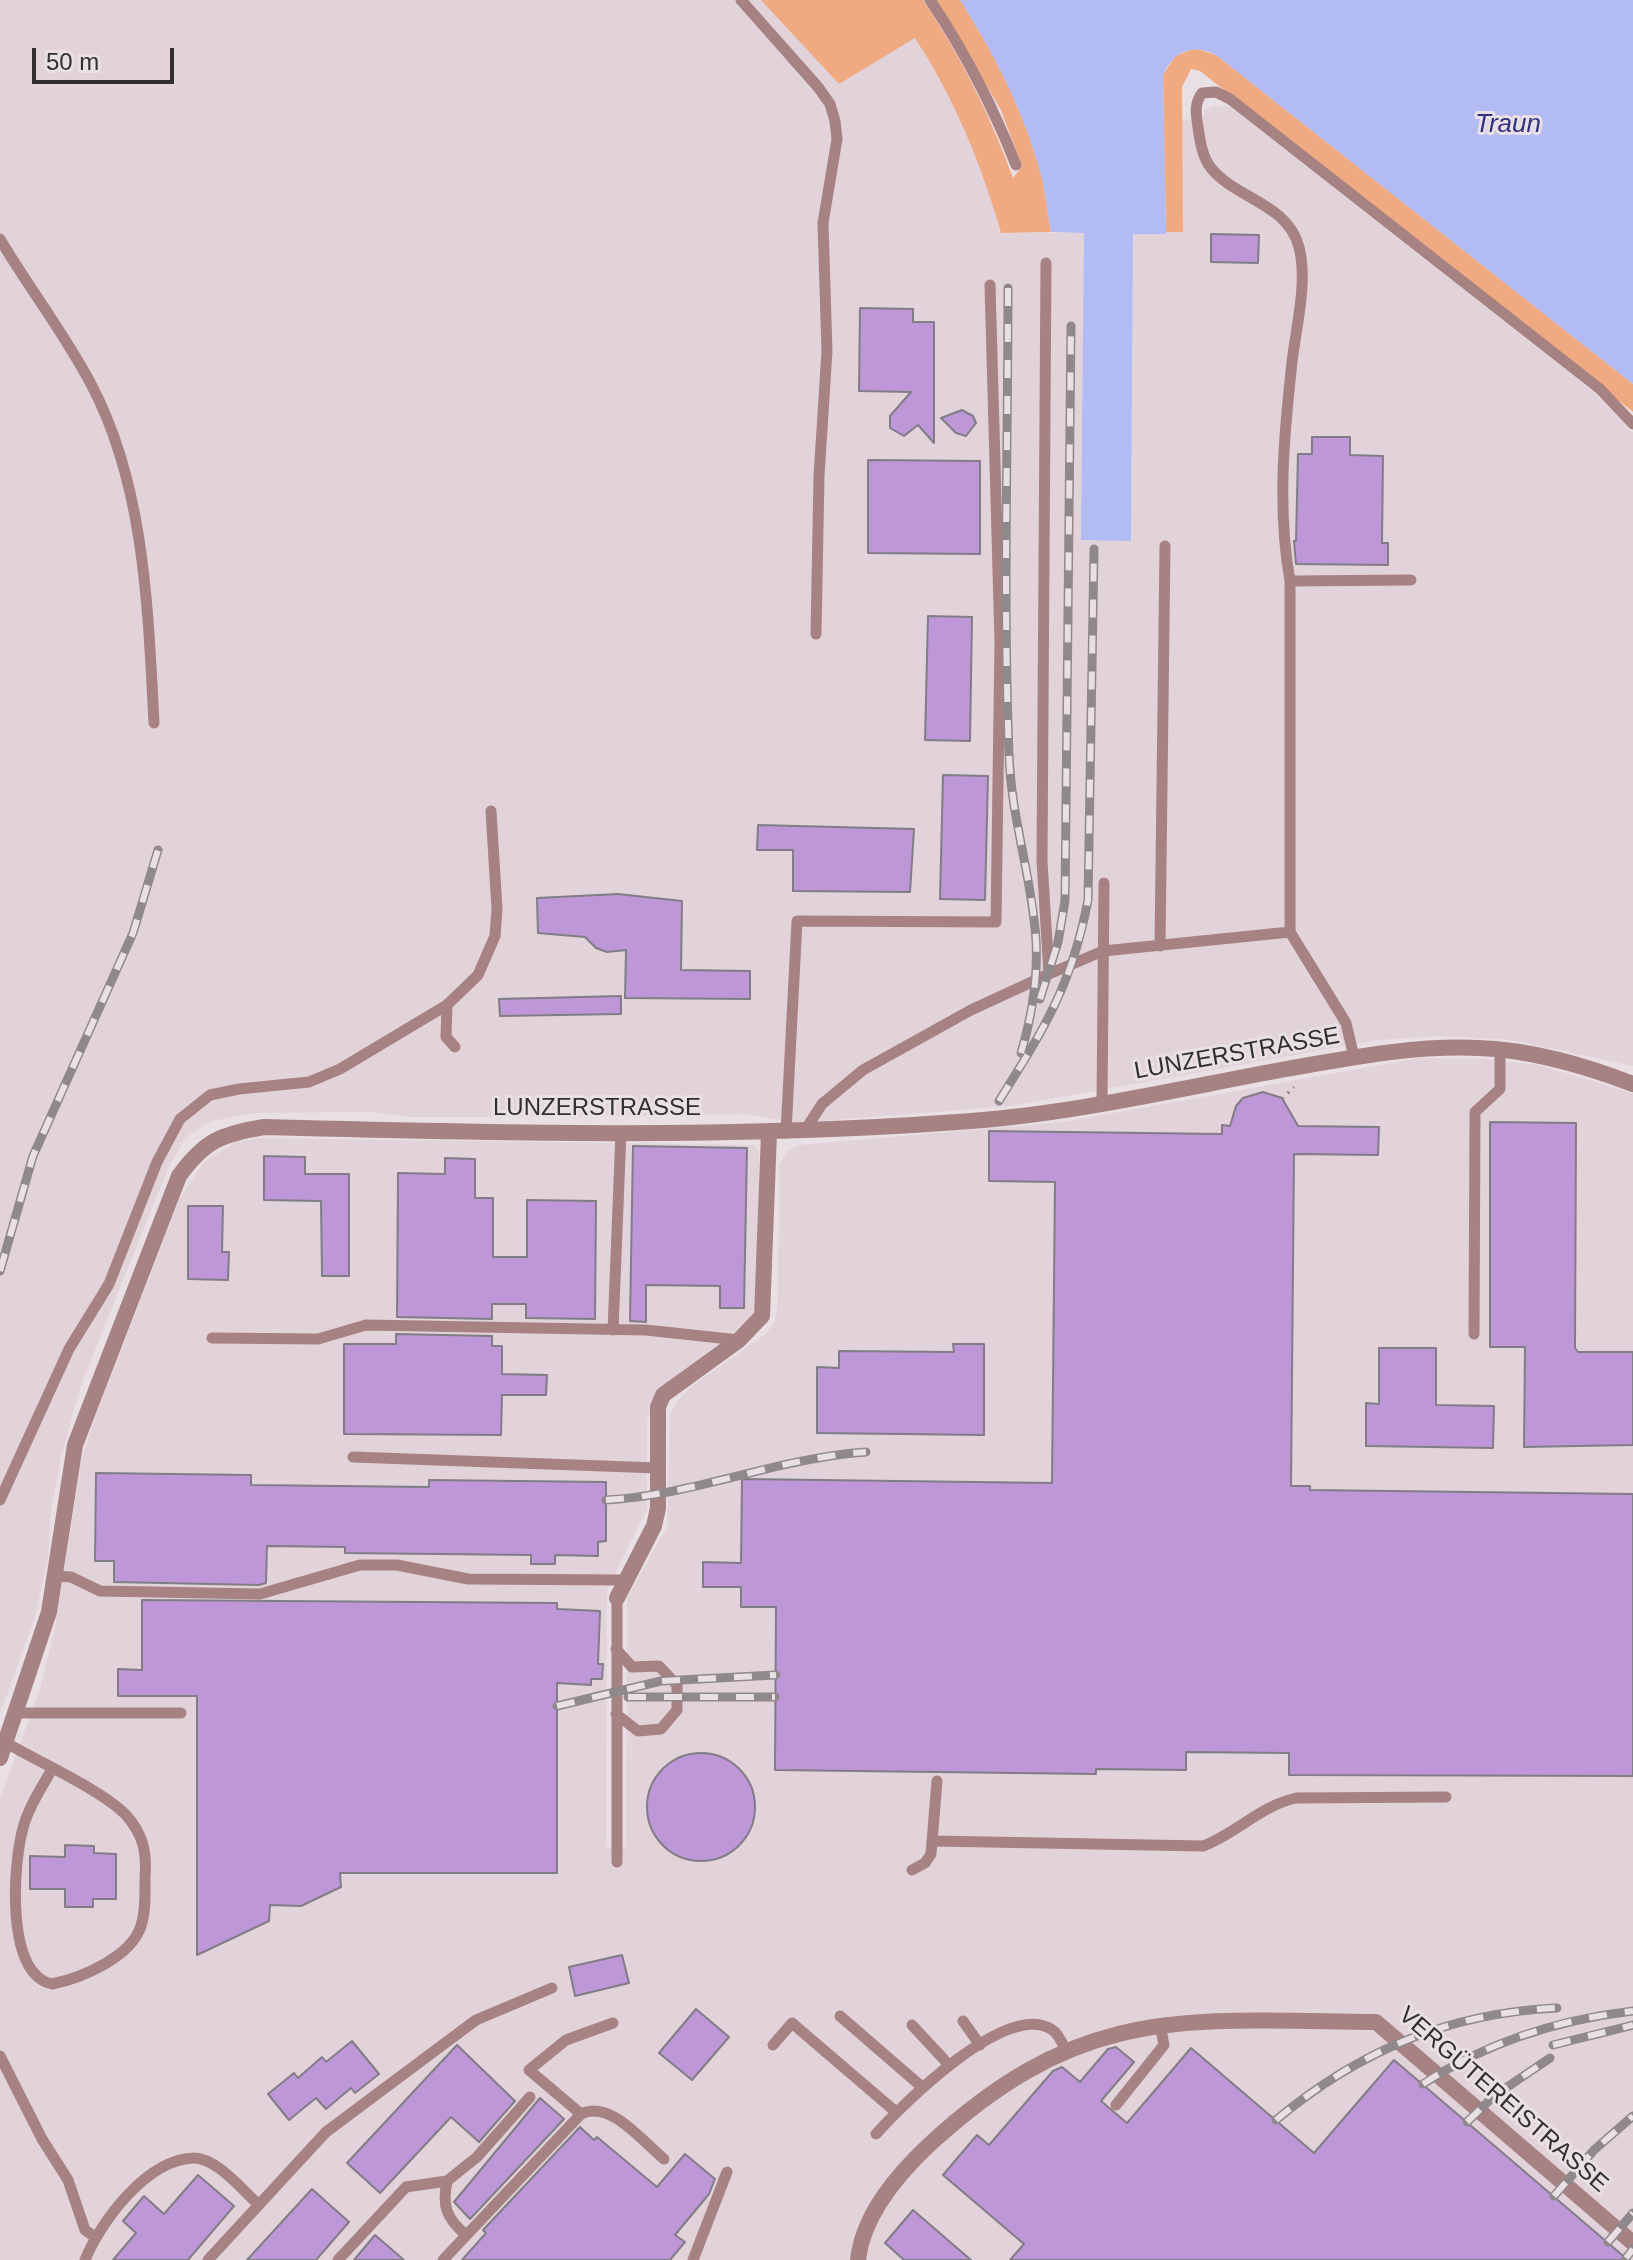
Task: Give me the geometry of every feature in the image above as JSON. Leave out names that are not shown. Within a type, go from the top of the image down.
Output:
[{"type":"street","name":"LUNZERSTRASSE","points":[[3,1750],[49,1612],[75,1445],[171,1192],[193,1158],[210,1142],[228,1133],[264,1127],[777,1133],[974,1121],[1102,1103],[1354,1057],[1430,1048],[1500,1050],[1585,1066],[1633,1084]]},
{"type":"street","points":[[617,1598],[623,1580],[654,1526],[658,1407],[663,1395],[739,1340],[762,1316],[777,1133]]},
{"type":"street","name":"VERGÜTEREISTRASSE","points":[[858,2260],[867,2224],[901,2174],[923,2151],[1003,2084],[1065,2049],[1101,2036],[1196,2020],[1376,2022],[1633,2243]]},
{"type":"lane","points":[[741,0],[818,87],[830,104],[835,121],[837,139],[823,223],[827,351],[819,476],[816,634]]},
{"type":"lane","points":[[930,0],[970,65],[1016,165]]},
{"type":"lane","points":[[1354,1057],[1346,1023],[1290,932],[1290,581],[1283,542],[1283,443],[1301,275],[1299,247],[1288,224],[1272,209],[1228,184],[1208,165],[1196,116],[1196,101],[1202,93],[1216,92],[1230,99],[1600,389],[1633,424]]},
{"type":"lane","points":[[0,239],[92,385],[123,463],[148,621],[154,723]]},
{"type":"lane","points":[[1046,263],[1042,861],[1049,974]]},
{"type":"lane","points":[[777,1133],[797,921],[996,922],[1000,642],[990,285]]},
{"type":"lane","points":[[1160,946],[1165,546]]},
{"type":"lane","points":[[1290,581],[1411,580]]},
{"type":"lane","points":[[0,1500],[57,1372],[109,1284],[157,1162],[180,1119],[210,1095],[319,1078],[447,1005],[478,975],[495,936],[497,909],[491,811]]},
{"type":"lane","points":[[1102,1103],[1104,883]]},
{"type":"lane","points":[[804,1132],[822,1104],[863,1070],[971,1010],[1103,951],[1290,932]]},
{"type":"lane","points":[[447,1005],[446,1037],[455,1047]]},
{"type":"lane","points":[[1474,1334],[1475,1112],[1500,1089],[1500,1050]]},
{"type":"lane","points":[[613,1330],[621,1132]]},
{"type":"lane","points":[[212,1338],[318,1339],[366,1325],[613,1330],[739,1340]]},
{"type":"lane","points":[[353,1457],[658,1468]]},
{"type":"lane","points":[[55,1576],[71,1577],[100,1591],[260,1594],[360,1565],[397,1565],[468,1579],[623,1580]]},
{"type":"lane","points":[[617,1598],[617,1862]]},
{"type":"lane","points":[[616,1649],[632,1667],[659,1666],[677,1685],[677,1710],[661,1729],[638,1731],[616,1714]]},
{"type":"lane","points":[[16,1713],[181,1713]]},
{"type":"lane","points":[[3,1750],[51,1771],[94,1792],[124,1813],[139,1832],[147,1856],[141,1927],[130,1944],[114,1957],[52,1984],[33,1975],[27,1965],[17,1921],[22,1832],[31,1807],[51,1771]]},
{"type":"lane","points":[[912,1870],[925,1863],[934,1841],[937,1781]]},
{"type":"lane","points":[[934,1841],[1203,1846],[1224,1838],[1275,1803],[1296,1798],[1446,1797]]},
{"type":"lane","points":[[208,2260],[326,2132],[465,2027],[503,2006],[552,1988]]},
{"type":"lane","points":[[840,2016],[922,2087]]},
{"type":"lane","points":[[963,2021],[980,2045]]},
{"type":"lane","points":[[581,2114],[529,2070],[566,2040],[613,2023]]},
{"type":"lane","points":[[773,2045],[792,2023],[896,2112]]},
{"type":"lane","points":[[912,2025],[949,2065]]},
{"type":"lane","points":[[1116,2105],[1164,2045],[1160,2025]]},
{"type":"lane","points":[[876,2134],[922,2087],[949,2065],[1004,2031],[1042,2026],[1052,2029],[1065,2049]]},
{"type":"lane","points":[[0,2056],[42,2139],[68,2180],[85,2230],[95,2237]]},
{"type":"lane","points":[[340,2259],[406,2187],[447,2181],[477,2157],[530,2097]]},
{"type":"lane","points":[[443,2260],[581,2114],[598,2109],[606,2111],[664,2159]]},
{"type":"lane","points":[[85,2260],[95,2237],[128,2195],[163,2167],[196,2158],[216,2167],[259,2205]]},
{"type":"lane","points":[[693,2260],[727,2172]]},
{"type":"lane","points":[[447,2181],[444,2199],[447,2215],[466,2235]]},
{"type":"path","points":[[1282,1099],[1301,1079]]},
{"type":"shaded area","points":[[0,0],[934,0],[1000,108],[968,135],[985,178],[1000,233],[1084,233],[1082,540],[1131,540],[1133,234],[1183,231],[1181,120],[1203,119],[1205,110],[1213,106],[1231,107],[1594,392],[1633,433],[1633,1066],[1512,1040],[1444,1036],[1378,1040],[1011,1106],[795,1123],[748,1114],[410,1117],[369,1112],[256,1113],[211,1121],[185,1138],[167,1171],[81,1385],[61,1457],[51,1511],[48,1559],[34,1620],[0,1714]]},
{"type":"shaded area","points":[[761,0],[923,0],[974,87],[1013,178],[1022,166],[1000,108],[934,0],[960,0],[994,59],[1023,121],[1040,172],[1051,232],[1001,233],[966,132],[915,38],[839,84]]},
{"type":"shaded area","points":[[1195,48],[1216,55],[1633,384],[1633,412],[1200,71],[1191,69],[1182,87],[1183,232],[1166,232],[1163,75],[1175,56]]},
{"type":"shaded area","points":[[1419,1058],[1488,1059],[1539,1065],[1632,1093],[1633,1089],[1633,2260],[0,2260],[0,1799],[40,1689],[55,1628],[81,1463],[94,1420],[180,1198],[204,1162],[236,1142],[260,1138],[754,1145],[759,1152],[759,1295],[755,1311],[747,1322],[658,1389],[647,1420],[647,1509],[607,1590],[606,1847],[626,1847],[627,1598],[667,1527],[670,1415],[677,1401],[692,1386],[767,1333],[775,1321],[778,1301],[779,1164],[788,1151],[799,1145],[1063,1122]]},
{"type":"water","name":"Traun","points":[[960,0],[1633,0],[1633,384],[1216,55],[1192,50],[1172,60],[1163,75],[1166,234],[1133,234],[1131,541],[1081,540],[1084,233],[1051,232],[1040,172],[1023,121],[994,59]]},
{"type":"building","points":[[1211,234],[1259,235],[1258,263],[1211,262]]},
{"type":"building","points":[[860,308],[913,309],[913,322],[934,322],[934,443],[918,425],[904,436],[890,428],[890,416],[911,392],[859,391]]},
{"type":"building","points":[[962,410],[973,416],[976,423],[966,436],[956,433],[941,418]]},
{"type":"building","points":[[1312,437],[1350,437],[1350,455],[1383,456],[1382,543],[1388,543],[1388,565],[1296,564],[1294,541],[1298,454],[1312,454]]},
{"type":"building","points":[[868,460],[980,461],[980,554],[868,553]]},
{"type":"building","points":[[928,616],[972,617],[970,741],[925,740]]},
{"type":"building","points":[[943,775],[988,776],[985,900],[940,899]]},
{"type":"building","points":[[758,825],[914,829],[910,892],[793,891],[793,850],[757,850]]},
{"type":"building","points":[[618,894],[682,901],[681,970],[750,971],[750,999],[625,998],[626,950],[607,952],[596,948],[585,937],[538,933],[537,898]]},
{"type":"building","points":[[621,996],[621,1014],[500,1016],[499,999]]},
{"type":"building","points":[[1263,1092],[1282,1098],[1298,1126],[1379,1127],[1378,1155],[1294,1154],[1291,1486],[1310,1486],[1310,1490],[1633,1494],[1633,1776],[1289,1775],[1289,1753],[1186,1752],[1186,1770],[1096,1769],[1096,1774],[775,1770],[776,1607],[741,1607],[741,1587],[703,1587],[703,1562],[741,1563],[742,1479],[1052,1483],[1055,1182],[989,1181],[989,1131],[1222,1134],[1222,1125],[1230,1126],[1236,1106],[1243,1098]]},
{"type":"building","points":[[1490,1122],[1576,1123],[1575,1348],[1578,1352],[1633,1352],[1633,1445],[1524,1447],[1525,1347],[1490,1347]]},
{"type":"building","points":[[633,1146],[747,1148],[744,1308],[720,1308],[720,1286],[646,1285],[646,1322],[630,1321]]},
{"type":"building","points":[[264,1156],[305,1157],[305,1174],[349,1174],[349,1276],[322,1276],[321,1201],[264,1200]]},
{"type":"building","points":[[445,1158],[475,1159],[475,1198],[493,1198],[493,1257],[527,1257],[527,1200],[596,1201],[595,1319],[526,1318],[526,1304],[492,1304],[492,1319],[397,1317],[398,1173],[445,1174]]},
{"type":"building","points":[[188,1206],[223,1206],[222,1252],[229,1252],[228,1280],[188,1279]]},
{"type":"building","points":[[396,1334],[492,1336],[492,1346],[502,1346],[502,1374],[547,1375],[546,1395],[502,1395],[501,1435],[344,1434],[344,1344],[396,1344]]},
{"type":"building","points":[[953,1344],[984,1344],[984,1435],[817,1433],[817,1367],[839,1368],[839,1351],[954,1352]]},
{"type":"building","points":[[1379,1348],[1436,1348],[1436,1405],[1494,1406],[1493,1448],[1366,1446],[1366,1403],[1379,1404]]},
{"type":"building","points":[[96,1473],[251,1475],[251,1485],[429,1487],[429,1480],[606,1482],[606,1541],[598,1542],[598,1556],[555,1555],[555,1564],[531,1564],[531,1555],[345,1553],[345,1547],[267,1546],[266,1583],[259,1585],[114,1582],[114,1561],[95,1561]]},
{"type":"building","points":[[142,1600],[557,1603],[557,1609],[600,1611],[598,1664],[603,1664],[602,1679],[591,1679],[591,1685],[557,1683],[557,1873],[340,1873],[341,1887],[301,1906],[270,1905],[269,1921],[197,1955],[197,1696],[118,1696],[118,1669],[142,1670]]},
{"type":"building","points":[[701,1753],[722,1757],[739,1769],[751,1786],[755,1807],[751,1828],[739,1845],[722,1857],[701,1861],[680,1857],[663,1845],[651,1828],[647,1807],[651,1786],[663,1769],[680,1757]]},
{"type":"building","points":[[65,1845],[94,1846],[94,1853],[116,1854],[116,1899],[93,1899],[93,1907],[65,1907],[65,1889],[30,1889],[30,1856],[65,1857]]},
{"type":"building","points":[[622,1955],[629,1983],[575,1996],[569,1967]]},
{"type":"building","points":[[696,2009],[729,2037],[692,2080],[659,2053]]},
{"type":"building","points":[[352,2041],[379,2074],[355,2093],[351,2088],[326,2109],[316,2098],[289,2120],[268,2094],[294,2073],[298,2078],[322,2057],[326,2062]]},
{"type":"building","points":[[457,2045],[515,2101],[479,2142],[451,2117],[380,2193],[347,2163]]},
{"type":"building","points":[[1116,2047],[1134,2062],[1101,2101],[1127,2123],[1191,2048],[1314,2153],[1394,2060],[1628,2260],[1010,2260],[1024,2244],[943,2175],[977,2135],[989,2145],[1053,2071],[1062,2067],[1080,2082],[1108,2049]]},
{"type":"building","points":[[540,2098],[564,2119],[470,2219],[454,2202]]},
{"type":"building","points":[[580,2127],[594,2140],[597,2137],[657,2187],[685,2154],[715,2179],[709,2194],[675,2235],[685,2242],[670,2260],[462,2260],[486,2233],[483,2230]]},
{"type":"building","points":[[198,2175],[234,2206],[188,2260],[113,2260],[136,2233],[123,2221],[144,2196],[164,2214]]},
{"type":"building","points":[[312,2189],[349,2222],[316,2260],[247,2260]]},
{"type":"building","points":[[913,2210],[971,2260],[904,2260],[885,2243]]},
{"type":"building","points":[[375,2235],[404,2260],[354,2260]]},
{"type":"railway","points":[[1008,288],[1006,579],[1009,754],[1036,940],[1033,997],[1021,1053]]},
{"type":"railway","points":[[1040,999],[1058,942],[1065,901],[1071,326]]},
{"type":"railway","points":[[999,1101],[1030,1051],[1065,982],[1088,900],[1094,549]]},
{"type":"railway","points":[[0,1271],[33,1156],[133,933],[158,850]]},
{"type":"railway","points":[[606,1500],[672,1491],[800,1461],[866,1452]]},
{"type":"railway","points":[[557,1706],[661,1681],[776,1675]]},
{"type":"railway","points":[[628,1697],[775,1697]]},
{"type":"railway","points":[[1276,2120],[1340,2074],[1407,2040],[1479,2018],[1557,2008]]},
{"type":"railway","points":[[1423,2084],[1472,2056],[1524,2035],[1577,2020],[1633,2011]]},
{"type":"railway","points":[[1553,2045],[1633,2025]]},
{"type":"railway","points":[[1467,2122],[1494,2096],[1550,2058]]},
{"type":"railway","points":[[1554,2196],[1594,2150],[1633,2116]]},
{"type":"railway","points":[[1608,2242],[1633,2213]]},
{"type":"railway","points":[[1626,2258],[1633,2249]]}]
